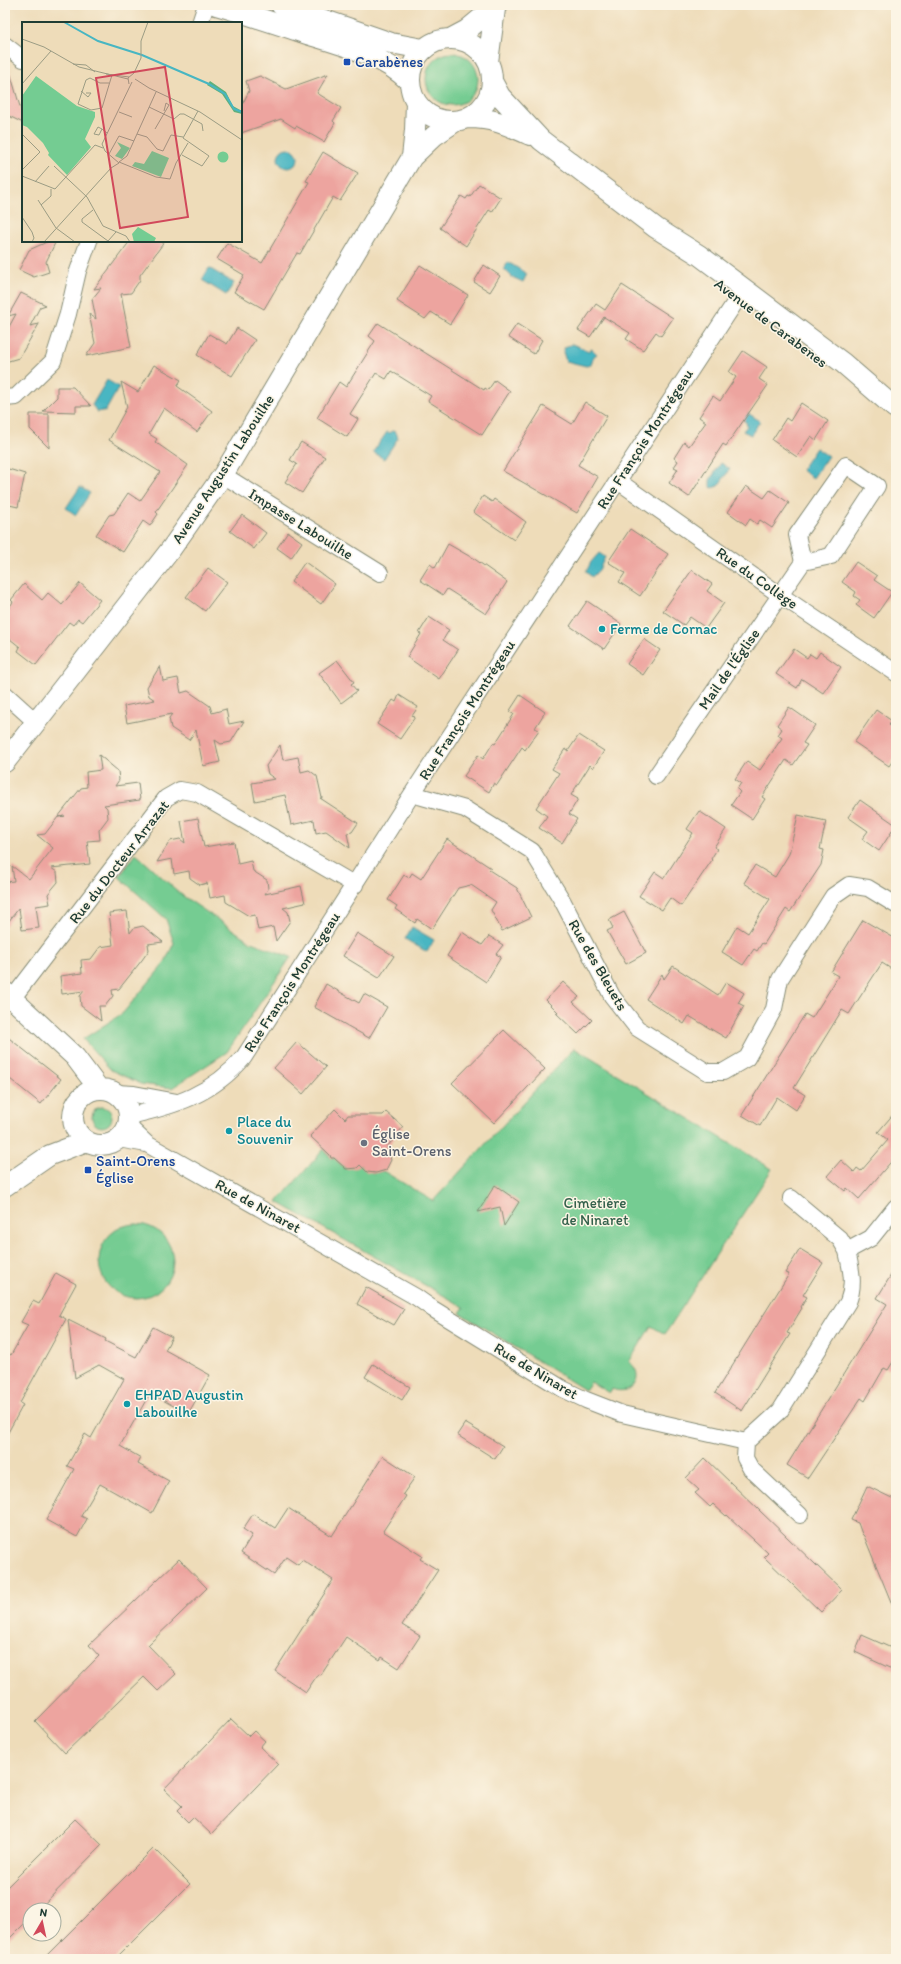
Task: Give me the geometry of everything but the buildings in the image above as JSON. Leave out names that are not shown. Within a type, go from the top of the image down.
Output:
[{"type":"street","points":[[200,22],[206,5]]},
{"type":"street","points":[[216,5],[241,18],[354,49],[382,62],[401,73],[409,82],[416,103],[427,114],[441,120],[462,120],[477,112],[485,104],[490,94],[493,83],[488,62],[496,7]]},
{"type":"street","points":[[281,5],[391,43],[423,49]]},
{"type":"street","points":[[409,82],[413,64],[423,49],[436,42],[450,39],[468,30],[496,7]]},
{"type":"street","points":[[450,39],[465,41],[478,50],[488,62]]},
{"type":"street","points":[[5,45],[22,58]]},
{"type":"street","name":"Avenue de Carabenes","points":[[493,83],[500,96],[542,140],[656,228],[699,255],[837,358],[895,409]]},
{"type":"street","name":"Avenue Augustin Labouilhe","points":[[412,157],[416,103]]},
{"type":"street","name":"Avenue de Carabenes","points":[[462,120],[486,118],[502,122],[542,140]]},
{"type":"street","name":"Avenue Augustin Labouilhe","points":[[5,762],[171,549],[223,475],[412,157],[434,136],[462,120]]},
{"type":"street","name":"Avenue de Carabenes","points":[[656,228],[694,265],[836,372],[895,409]]},
{"type":"street","points":[[5,398],[16,397],[53,361],[68,314],[78,271],[88,242]]},
{"type":"street","name":"Rue François Montrégeau","points":[[125,1127],[155,1110],[199,1094],[215,1085],[232,1071],[244,1057],[412,794],[738,298]]},
{"type":"street","points":[[846,465],[877,486],[831,556],[803,562],[796,535],[846,465]]},
{"type":"street","name":"Impasse Labouilhe","points":[[223,475],[380,573]]},
{"type":"street","name":"Rue du Collège","points":[[618,481],[780,595],[896,673]]},
{"type":"street","name":"Mail de l'Église","points":[[656,776],[803,562]]},
{"type":"street","points":[[5,694],[36,722]]},
{"type":"street","name":"Rue du Docteur Arrazat","points":[[9,996],[166,798],[180,790],[197,793],[355,885]]},
{"type":"street","name":"Rue des Bleuets","points":[[412,794],[465,809],[532,851],[562,900],[612,996],[637,1028],[707,1072],[724,1072],[747,1058],[774,1009],[780,979],[832,896],[849,885],[868,888],[896,905]]},
{"type":"street","points":[[5,1186],[50,1155],[87,1141],[104,1144],[125,1127],[127,1107],[107,1091],[81,1064],[9,996]]},
{"type":"street","points":[[81,1064],[81,1097]]},
{"type":"street","points":[[87,1141],[79,1134],[74,1126],[73,1116],[75,1106],[81,1097],[89,1092],[107,1091],[134,1094],[179,1102]]},
{"type":"street","points":[[50,1155],[73,1116]]},
{"type":"street","name":"Rue de Ninaret","points":[[125,1127],[147,1144],[258,1205],[416,1297],[563,1389],[622,1414],[746,1442]]},
{"type":"street","points":[[791,1198],[840,1239],[846,1251],[853,1277],[852,1291],[848,1302],[780,1411],[746,1442],[745,1458],[751,1469],[800,1515]]},
{"type":"street","points":[[846,1251],[871,1238],[896,1207]]},
{"type":"green space","points":[[447,53],[457,53],[471,60],[478,74],[478,84],[471,98],[457,105],[447,105],[437,101],[430,94],[426,84],[426,74],[430,64],[437,57]]},
{"type":"green space","points":[[136,854],[183,896],[251,942],[291,957],[227,1052],[172,1088],[141,1084],[111,1070],[83,1039],[123,1013],[164,964],[174,943],[166,919],[119,877]]},
{"type":"green space","name":"Cimetière de Ninaret","points":[[574,1048],[772,1169],[665,1334],[651,1326],[629,1362],[637,1373],[635,1383],[626,1390],[619,1391],[612,1389],[609,1393],[591,1382],[585,1390],[460,1313],[464,1307],[277,1202],[324,1149],[331,1158],[334,1158],[344,1167],[344,1169],[345,1167],[360,1165],[373,1173],[383,1171],[433,1201]]},
{"type":"green space","points":[[98,1107],[106,1107],[112,1113],[112,1121],[106,1127],[98,1127],[92,1121],[92,1113]]},
{"type":"green space","points":[[129,1224],[143,1224],[157,1230],[167,1240],[173,1254],[173,1268],[167,1282],[157,1292],[143,1298],[129,1298],[115,1292],[105,1282],[99,1268],[99,1254],[105,1240],[115,1230]]},
{"type":"water","points":[[288,148],[295,151],[298,158],[295,165],[288,168],[281,165],[278,158],[281,151]]},
{"type":"water","points":[[508,262],[527,274],[523,282],[512,277],[504,269]]},
{"type":"water","points":[[209,268],[234,283],[226,295],[202,280]]},
{"type":"water","points":[[572,344],[589,351],[592,349],[597,354],[594,356],[591,365],[586,366],[566,361],[563,352],[565,347]]},
{"type":"water","points":[[107,380],[119,387],[105,412],[97,412],[92,405]]},
{"type":"water","points":[[746,412],[760,421],[751,435],[743,431],[747,426],[746,422],[741,419]]},
{"type":"water","points":[[392,431],[396,432],[398,438],[384,459],[373,452],[387,432],[389,433]]},
{"type":"water","points":[[816,448],[828,456],[813,478],[801,470]]},
{"type":"water","points":[[721,463],[730,469],[718,486],[712,488],[710,485],[710,480]]},
{"type":"water","points":[[80,487],[90,493],[76,515],[66,508]]},
{"type":"water","points":[[599,553],[605,557],[599,570],[592,577],[586,572],[591,562]]},
{"type":"water","points":[[412,927],[434,940],[427,952],[405,939]]},
{"type":"place","name":"Carabènes","points":[[347,62]]},
{"type":"place","name":"Ferme de Cornac","points":[[602,629]]},
{"type":"place","name":"Place du Souvenir","points":[[229,1131]]},
{"type":"place","name":"Église Saint-Orens","points":[[364,1143]]},
{"type":"place","name":"Saint-Orens Église","points":[[88,1170]]},
{"type":"place","name":"EHPAD Augustin Labouilhe","points":[[127,1404]]}]
